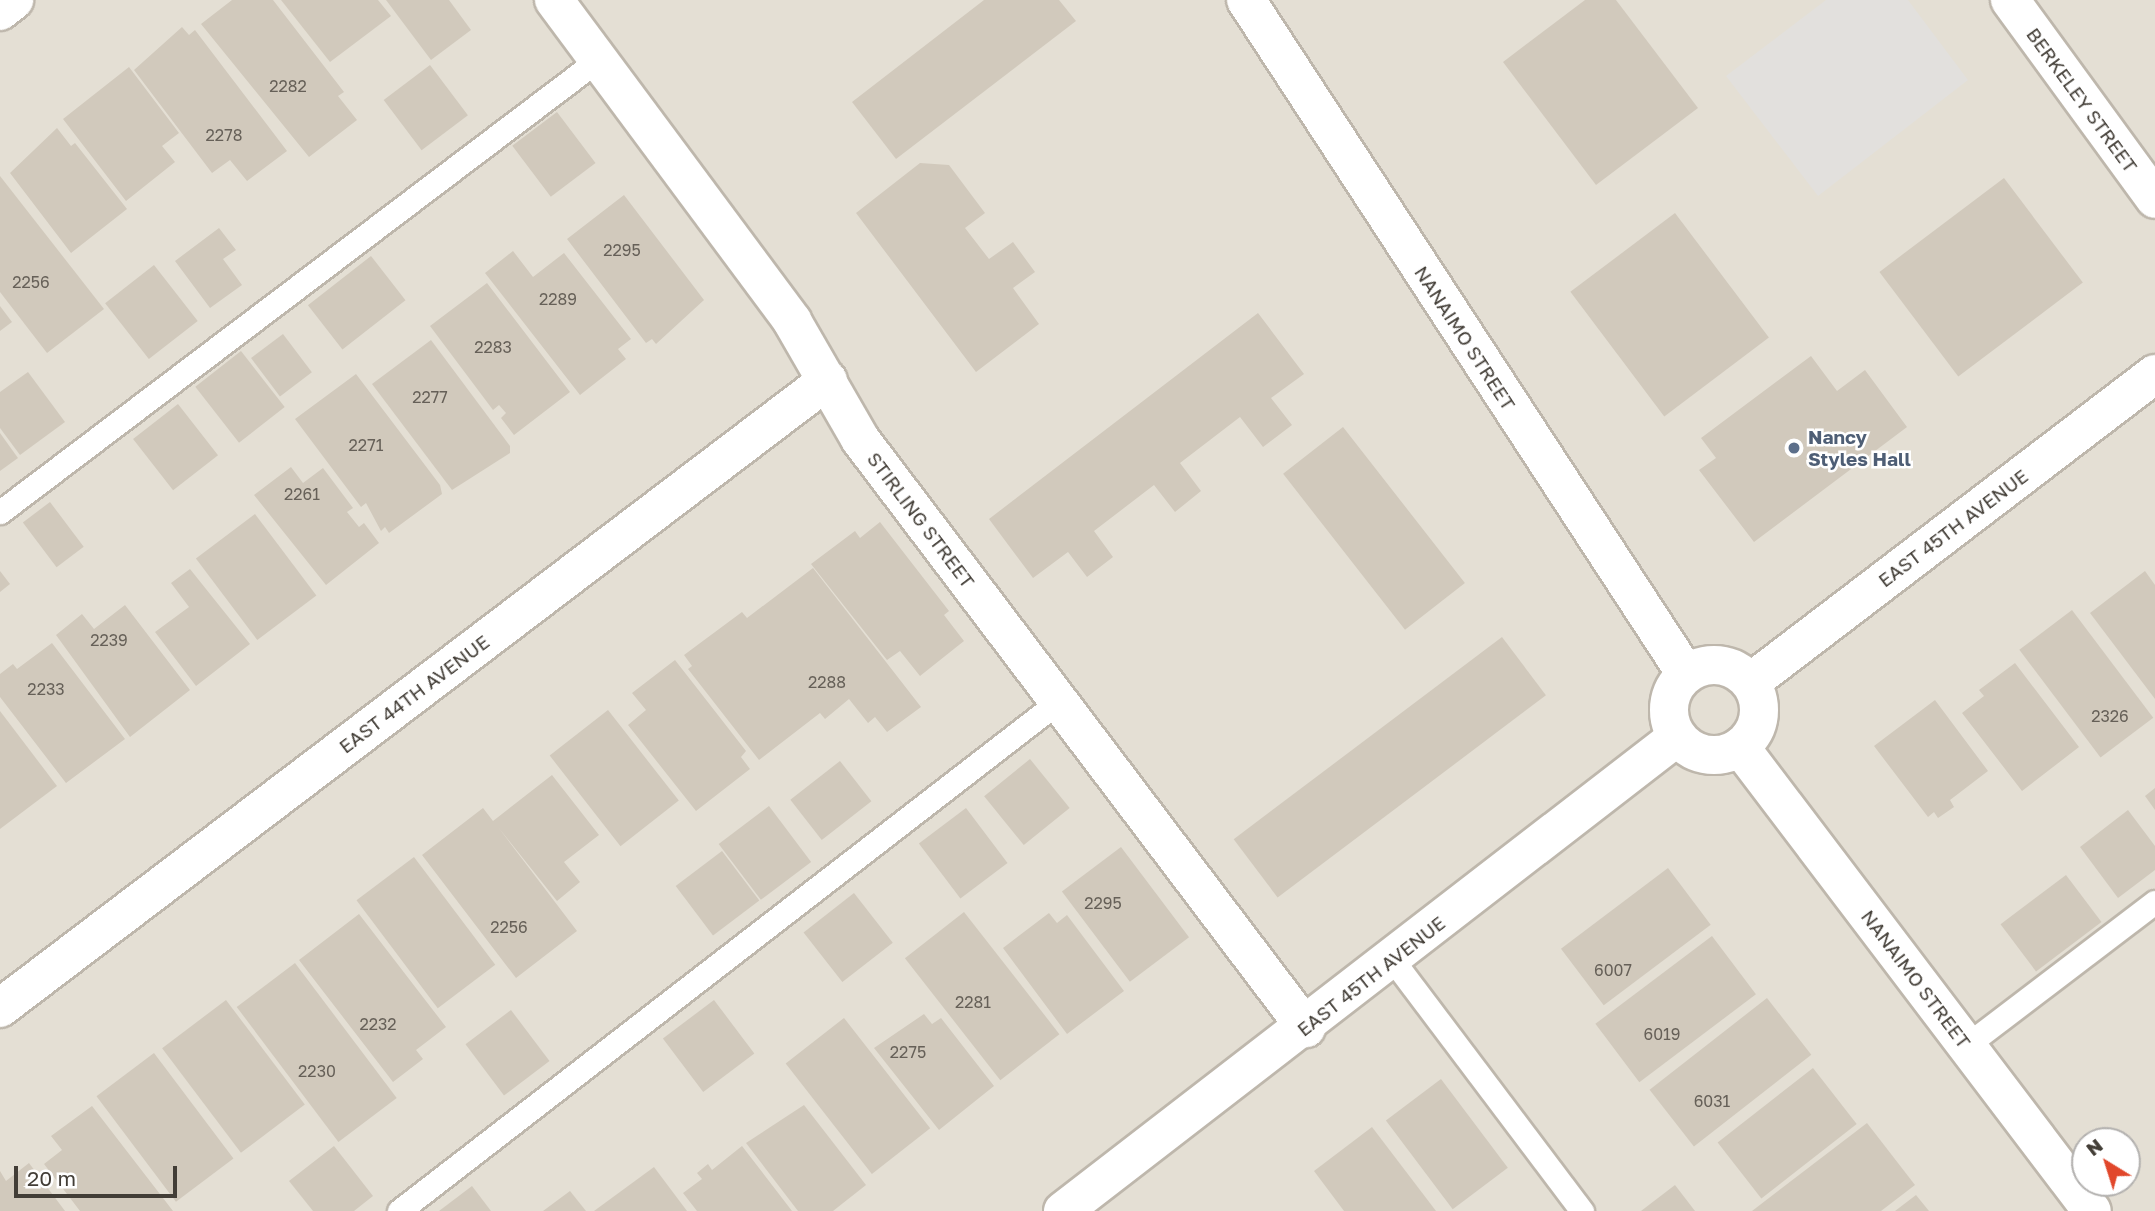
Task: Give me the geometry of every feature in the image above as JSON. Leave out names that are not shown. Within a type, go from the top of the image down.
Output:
[{"type":"street","points":[[0,10],[14,0]]},
{"type":"street","name":"STIRLING STREET","points":[[554,0],[792,321],[860,439],[1306,1028]]},
{"type":"street","name":"NANAIMO STREET","points":[[1246,0],[1686,674]]},
{"type":"street","name":"BERKELEY STREET","points":[[2010,0],[2155,199]]},
{"type":"street","name":"EAST 45TH AVENUE","points":[[1751,682],[2155,374]]},
{"type":"street","name":"EAST 44TH AVENUE","points":[[0,1008],[828,380]]},
{"type":"street","points":[[1713,664],[1728,667],[1751,682],[1757,695],[1758,724],[1740,747],[1714,755],[1677,737],[1671,725],[1670,696],[1686,674],[1713,664]]},
{"type":"street","name":"EAST 45TH AVENUE","points":[[1063,1211],[1306,1028],[1677,737]]},
{"type":"street","name":"NANAIMO STREET","points":[[1740,747],[2092,1211]]},
{"type":"lane","points":[[0,512],[600,59]]},
{"type":"lane","points":[[399,1211],[1059,701]]},
{"type":"lane","points":[[1967,1045],[2155,902]]},
{"type":"lane","points":[[1392,959],[1582,1211]]},
{"type":"shaded area","points":[[0,0],[2155,0],[2155,1211],[0,1211]]},
{"type":"shaded area","points":[[1826,0],[1908,0],[1968,80],[1818,196],[1726,76]]},
{"type":"building","points":[[232,0],[273,0],[344,92],[338,96],[357,120],[309,157],[201,24]]},
{"type":"building","points":[[281,0],[378,0],[391,16],[330,62]]},
{"type":"building","points":[[386,0],[449,0],[471,30],[431,60]]},
{"type":"building","points":[[984,0],[1059,0],[1076,21],[896,159],[852,102]]},
{"type":"building","points":[[1585,0],[1616,0],[1698,108],[1596,185],[1503,62]]},
{"type":"building","points":[[182,27],[189,35],[195,30],[287,151],[247,181],[230,160],[212,173],[134,70]]},
{"type":"building","points":[[430,65],[468,115],[422,150],[384,100]]},
{"type":"building","points":[[129,67],[179,133],[162,146],[175,162],[126,201],[63,119]]},
{"type":"building","points":[[557,112],[596,163],[551,197],[512,146]]},
{"type":"building","points":[[57,128],[71,146],[75,143],[127,209],[71,253],[10,173]]},
{"type":"building","points":[[920,163],[949,165],[985,213],[965,228],[989,259],[1013,242],[1035,272],[1013,288],[1039,324],[976,372],[856,213]]},
{"type":"building","points":[[0,176],[104,309],[47,353],[0,292]]},
{"type":"building","points":[[2004,178],[2083,283],[1958,377],[1879,272]]},
{"type":"building","points":[[624,195],[704,300],[656,344],[652,339],[646,343],[567,239]]},
{"type":"building","points":[[1675,213],[1769,338],[1664,416],[1570,292]]},
{"type":"building","points":[[219,228],[236,250],[223,259],[242,285],[210,308],[175,261]]},
{"type":"building","points":[[513,251],[533,277],[564,253],[631,339],[618,349],[626,359],[580,395],[485,273]]},
{"type":"building","points":[[371,256],[405,300],[342,349],[308,305]]},
{"type":"building","points":[[154,265],[198,321],[149,359],[105,303]]},
{"type":"building","points":[[487,283],[570,392],[514,435],[501,418],[506,413],[499,405],[493,410],[430,326]]},
{"type":"building","points":[[0,306],[12,322],[0,331]]},
{"type":"building","points":[[1258,313],[1304,374],[1271,398],[1292,425],[1263,447],[1240,417],[1180,463],[1201,491],[1175,512],[1154,485],[1094,531],[1113,557],[1087,577],[1068,552],[1033,578],[989,519]]},
{"type":"building","points":[[283,334],[312,372],[280,396],[251,358]]},
{"type":"building","points":[[431,340],[510,446],[510,453],[452,490],[372,384]]},
{"type":"building","points":[[241,351],[285,407],[239,443],[195,387]]},
{"type":"building","name":"Nancy Styles Hall","points":[[1811,356],[1837,391],[1865,370],[1907,427],[1754,542],[1699,470],[1716,458],[1701,438]]},
{"type":"building","points":[[28,372],[65,422],[20,455],[0,428],[0,392]]},
{"type":"building","points":[[356,374],[440,485],[442,494],[389,533],[385,527],[381,531],[366,503],[361,507],[295,419]]},
{"type":"building","points":[[178,404],[218,455],[173,490],[133,439]]},
{"type":"building","points":[[1343,427],[1465,583],[1405,630],[1283,474]]},
{"type":"building","points":[[0,433],[18,458],[0,471]]},
{"type":"building","points":[[291,467],[303,483],[323,468],[353,508],[347,512],[359,527],[364,523],[379,543],[326,585],[254,495]]},
{"type":"building","points":[[50,502],[84,547],[57,567],[23,522]]},
{"type":"building","points":[[255,514],[316,595],[257,640],[196,559]]},
{"type":"building","points":[[880,522],[949,611],[944,615],[964,641],[920,676],[900,651],[887,660],[811,564],[855,531],[860,538]]},
{"type":"building","points":[[813,568],[921,707],[887,732],[875,717],[868,723],[849,699],[825,719],[820,713],[759,760],[688,669],[692,666],[684,655],[742,612],[747,618]]},
{"type":"building","points":[[190,569],[250,644],[196,686],[155,632],[189,607],[171,583]]},
{"type":"building","points":[[0,571],[10,584],[0,592]]},
{"type":"building","points":[[2145,571],[2155,585],[2155,699],[2090,613]]},
{"type":"building","points":[[125,605],[190,690],[130,737],[56,635],[82,614],[94,629]]},
{"type":"building","points":[[2072,610],[2153,718],[2101,758],[2019,650]]},
{"type":"building","points":[[1502,637],[1546,695],[1278,898],[1234,839]]},
{"type":"building","points":[[52,643],[125,739],[66,783],[0,697],[0,674],[13,664],[17,669]]},
{"type":"building","points":[[675,660],[746,751],[741,757],[750,769],[696,811],[628,725],[646,710],[632,693]]},
{"type":"building","points":[[2015,663],[2079,747],[2022,791],[1962,713],[1984,696],[1979,690]]},
{"type":"building","points":[[1935,700],[1988,771],[1950,800],[1954,807],[1938,818],[1934,812],[1928,817],[1874,746]]},
{"type":"building","points":[[608,710],[679,801],[620,846],[550,756]]},
{"type":"building","points":[[0,711],[57,786],[0,829]]},
{"type":"building","points":[[1030,759],[1070,808],[1024,845],[984,796]]},
{"type":"building","points":[[840,761],[871,801],[822,840],[790,800]]},
{"type":"building","points":[[552,775],[599,835],[564,862],[580,882],[557,901],[498,827],[577,931],[516,978],[422,855],[483,808],[493,821]]},
{"type":"building","points":[[2155,788],[2155,810],[2145,796]]},
{"type":"building","points":[[769,806],[811,862],[761,900],[719,844]]},
{"type":"building","points":[[966,808],[1008,863],[960,899],[919,844]]},
{"type":"building","points":[[2128,810],[2155,846],[2155,870],[2118,898],[2080,847]]},
{"type":"building","points":[[1121,847],[1189,937],[1130,982],[1062,892]]},
{"type":"building","points":[[722,851],[759,901],[713,935],[676,886]]},
{"type":"building","points":[[414,857],[495,965],[438,1008],[356,900]]},
{"type":"building","points":[[1668,868],[1711,925],[1604,1005],[1561,949]]},
{"type":"building","points":[[2066,875],[2102,922],[2036,971],[2001,924]]},
{"type":"building","points":[[854,893],[893,943],[842,982],[804,932]]},
{"type":"building","points":[[964,912],[1059,1034],[1000,1080],[905,958]]},
{"type":"building","points":[[1049,913],[1057,923],[1067,915],[1124,991],[1067,1034],[1003,948]]},
{"type":"building","points":[[359,914],[446,1027],[416,1050],[423,1059],[393,1082],[299,960]]},
{"type":"building","points":[[1712,936],[1756,994],[1639,1082],[1595,1024]]},
{"type":"building","points":[[295,963],[397,1098],[338,1142],[237,1007]]},
{"type":"building","points":[[1767,998],[1811,1055],[1694,1146],[1650,1090]]},
{"type":"building","points":[[226,1000],[305,1105],[241,1153],[162,1048]]},
{"type":"building","points":[[714,1000],[754,1054],[703,1092],[663,1039]]},
{"type":"building","points":[[511,1010],[550,1061],[504,1095],[465,1044]]},
{"type":"building","points":[[924,1014],[932,1024],[941,1018],[994,1086],[939,1130],[874,1048]]},
{"type":"building","points":[[844,1018],[930,1128],[872,1174],[786,1064]]},
{"type":"building","points":[[154,1053],[233,1158],[176,1202],[96,1096]]},
{"type":"building","points":[[1813,1068],[1857,1124],[1761,1198],[1718,1142]]},
{"type":"building","points":[[1441,1079],[1508,1168],[1453,1209],[1386,1121]]},
{"type":"building","points":[[804,1105],[866,1185],[833,1211],[798,1211],[746,1143]]},
{"type":"building","points":[[92,1106],[173,1211],[80,1211],[44,1164],[62,1150],[51,1136]]},
{"type":"building","points":[[1867,1123],[1915,1185],[1881,1211],[1752,1211]]},
{"type":"building","points":[[1372,1127],[1436,1211],[1344,1211],[1314,1171]]},
{"type":"building","points":[[334,1146],[373,1196],[354,1211],[313,1211],[289,1181]]},
{"type":"building","points":[[742,1146],[792,1211],[697,1211],[683,1193],[702,1179],[697,1173],[708,1164],[712,1170]]},
{"type":"building","points":[[29,1163],[65,1211],[0,1211],[0,1171],[6,1181]]},
{"type":"building","points":[[654,1167],[687,1211],[594,1211]]},
{"type":"building","points":[[1675,1185],[1695,1211],[1641,1211]]},
{"type":"building","points":[[472,1186],[491,1211],[439,1211]]},
{"type":"building","points":[[570,1191],[586,1211],[543,1211]]},
{"type":"building","points":[[1916,1195],[1929,1211],[1895,1211]]},
{"type":"place","name":"Nancy Styles Hall","points":[[1794,448]]}]
